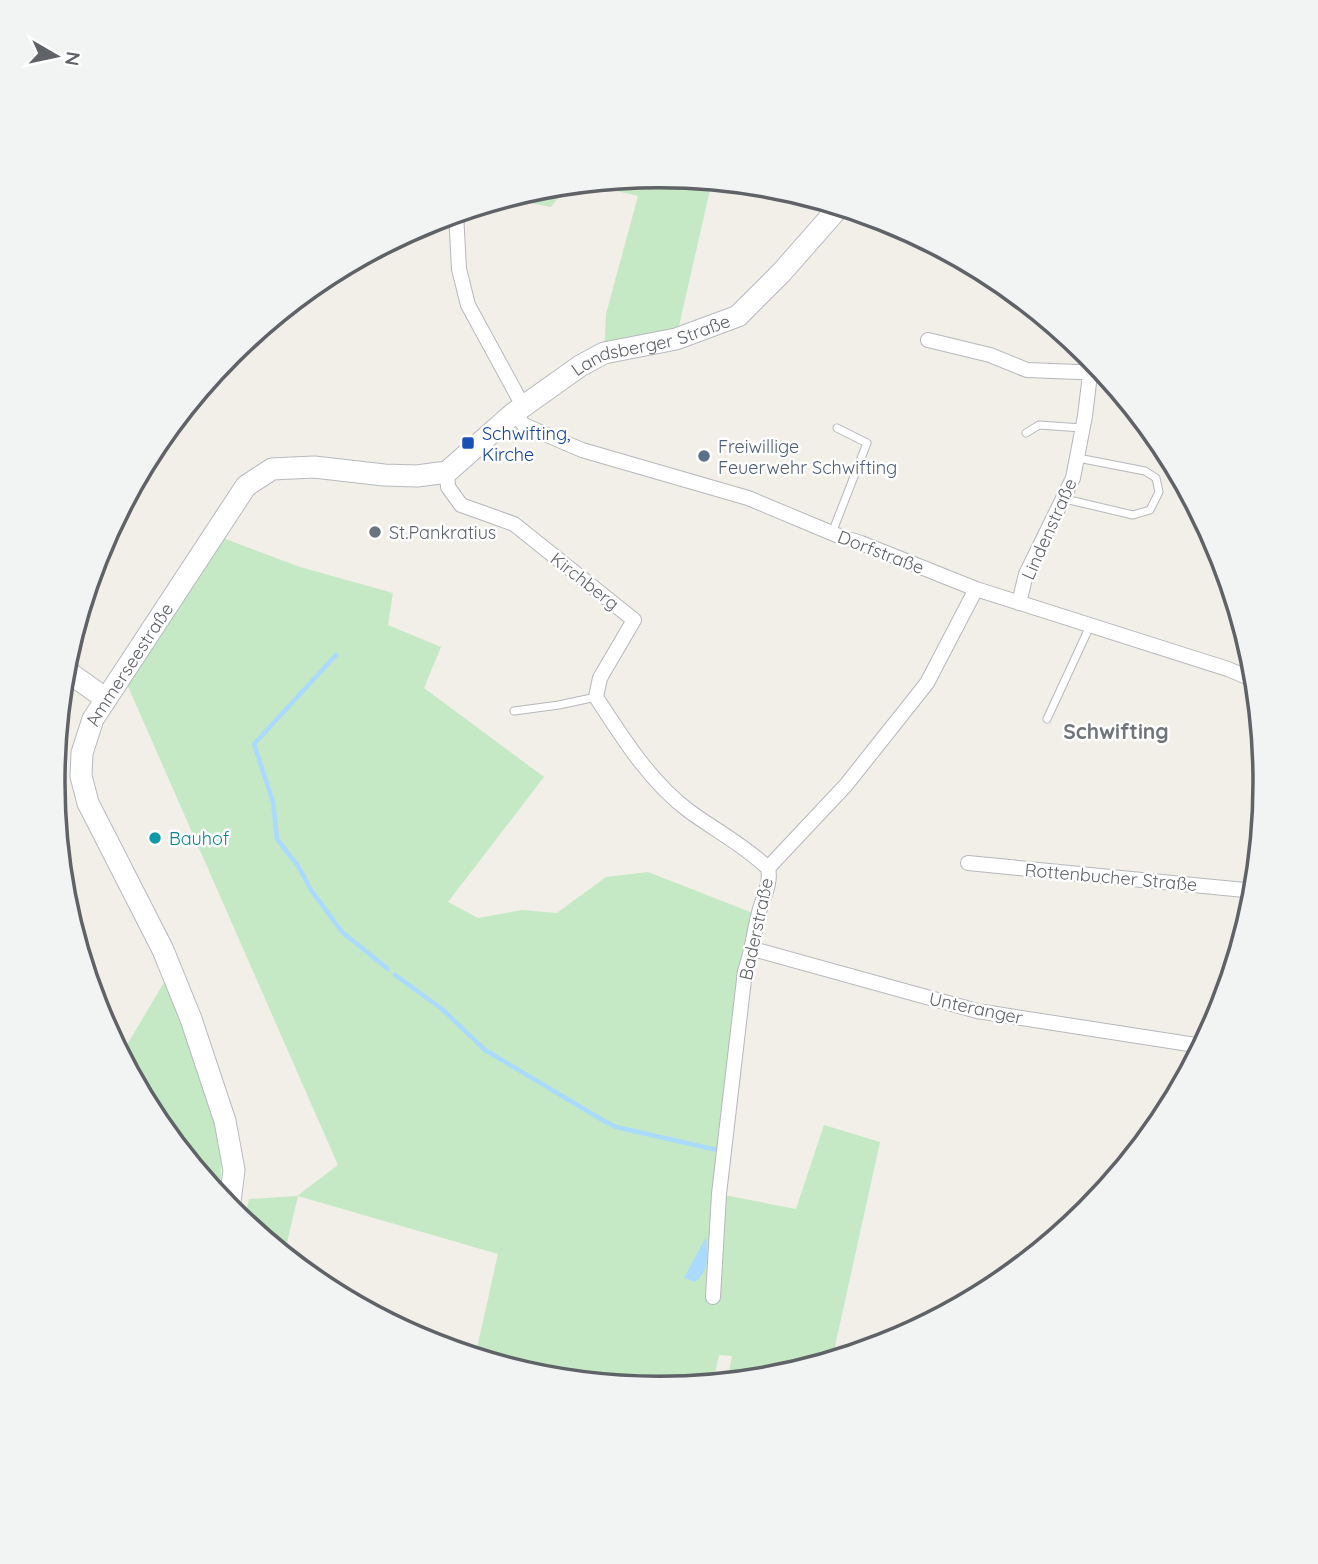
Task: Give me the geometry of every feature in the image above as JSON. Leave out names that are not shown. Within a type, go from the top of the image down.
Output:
[{"type":"street","name":"Landsberger Straße","points":[[447,472],[518,409],[580,366],[604,353],[676,339],[738,316],[782,272],[833,214]]},
{"type":"street","points":[[457,223],[459,269],[468,305],[518,409]]},
{"type":"street","name":"Lindenstraße","points":[[928,340],[990,355],[1027,370],[1084,368]]},
{"type":"street","name":"Lindenstraße","points":[[1019,603],[1026,574],[1073,478],[1094,377]]},
{"type":"street","name":"Dorfstraße","points":[[518,409],[524,425],[582,450],[748,498],[976,589],[1244,676]]},
{"type":"street","name":"Ammerseestraße","points":[[231,1194],[234,1170],[225,1121],[191,1019],[163,950],[88,803],[81,776],[82,753],[93,719],[246,486],[272,469],[314,467],[417,476],[447,472]]},
{"type":"street","name":"Kirchberg","points":[[447,472],[448,486],[461,505],[514,524],[634,620],[600,678],[596,697]]},
{"type":"street","name":"Baderstraße","points":[[713,1297],[719,1194],[745,971],[770,878],[768,868],[846,785],[927,683],[976,589]]},
{"type":"street","points":[[74,676],[106,699]]},
{"type":"street","points":[[596,697],[645,768],[687,810],[755,855],[768,868]]},
{"type":"street","name":"Rottenbucher Straße","points":[[968,863],[1243,890]]},
{"type":"street","name":"Unteranger","points":[[753,949],[977,1011],[1192,1044]]},
{"type":"lane","points":[[1026,433],[1039,425],[1083,428]]},
{"type":"lane","points":[[832,533],[867,443],[837,428]]},
{"type":"lane","points":[[1065,499],[1133,515],[1150,510],[1159,492],[1156,478],[1145,471],[1077,458]]},
{"type":"lane","points":[[1048,719],[1090,626]]},
{"type":"lane","points":[[514,711],[596,697]]},
{"type":"green space","points":[[612,190],[710,190],[676,339],[604,353],[606,314],[638,196]]},
{"type":"green space","points":[[559,197],[551,207],[528,203]]},
{"type":"green space","points":[[223,538],[300,567],[393,593],[388,625],[441,647],[424,688],[544,777],[448,902],[478,918],[522,910],[557,913],[606,877],[648,872],[758,915],[719,1194],[796,1209],[824,1125],[880,1142],[834,1350],[775,1365],[729,1372],[732,1356],[719,1355],[715,1373],[698,1375],[620,1375],[543,1365],[477,1348],[498,1254],[298,1196],[286,1245],[267,1229],[247,1209],[249,1199],[297,1196],[338,1165],[127,684]]},
{"type":"green space","points":[[166,979],[222,1144],[221,1183],[165,1112],[126,1046]]},
{"type":"water","points":[[706,1237],[706,1262],[703,1272],[695,1282],[684,1278]]},
{"type":"waterway","points":[[336,655],[254,744],[273,802],[277,839],[342,932],[388,969]]},
{"type":"waterway","points":[[395,975],[442,1009],[485,1050],[604,1121],[616,1127],[717,1150]]},
{"type":"place","name":"Schwifting, Kirche","points":[[468,443]]},
{"type":"place","name":"Freiwillige Feuerwehr Schwifting","points":[[704,456]]},
{"type":"place","name":"St.Pankratius","points":[[375,532]]},
{"type":"place","name":"Bauhof","points":[[155,838]]},
{"type":"district","name":"Schwifting","points":[[1116,731]]}]
